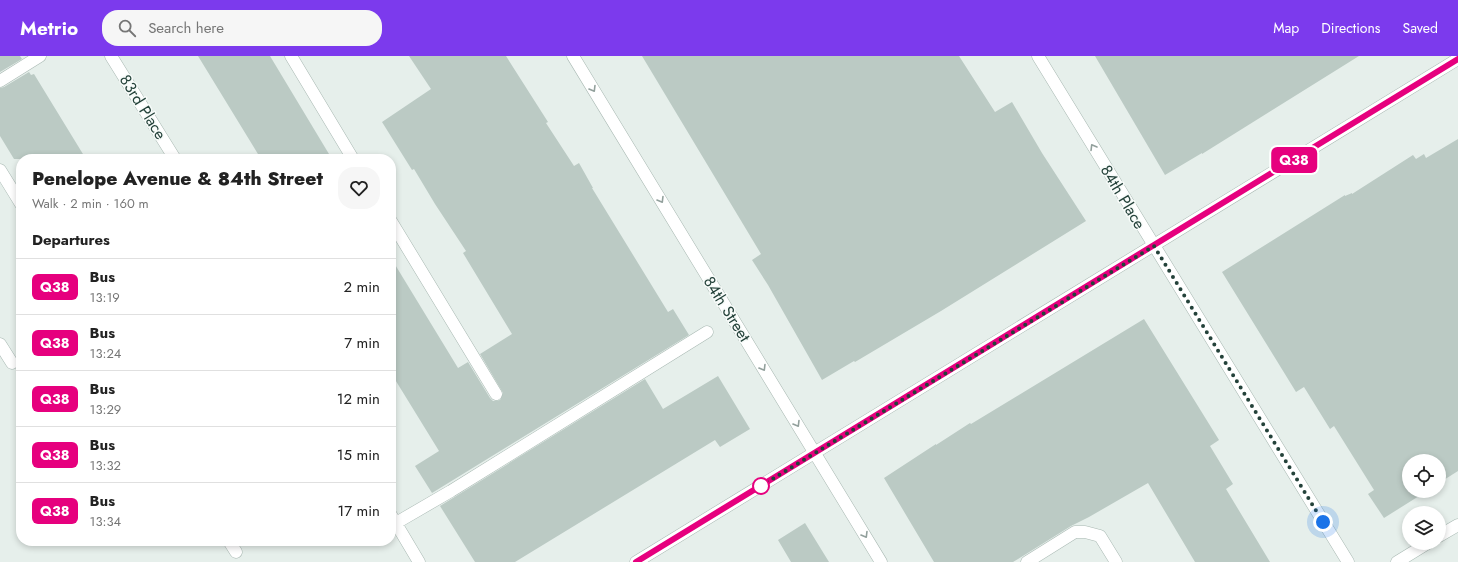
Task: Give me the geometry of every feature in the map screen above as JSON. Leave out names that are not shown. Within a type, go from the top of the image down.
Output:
[{"type":"street","points":[[0,81],[40,56]]},
{"type":"street","name":"83rd Place","points":[[111,56],[171,154]]},
{"type":"street","points":[[291,56],[351,154]]},
{"type":"street","name":"84th Street","points":[[573,56],[881,562]]},
{"type":"street","name":"84th Place","points":[[1038,56],[1348,562]]},
{"type":"street","points":[[636,562],[1458,59]]},
{"type":"street","points":[[0,170],[16,196]]},
{"type":"street","points":[[396,229],[496,394]]},
{"type":"street","points":[[396,518],[451,491],[707,332]]},
{"type":"street","points":[[0,344],[12,363]]},
{"type":"street","points":[[396,522],[419,562]]},
{"type":"street","points":[[1446,532],[1458,525]]},
{"type":"street","points":[[1027,562],[1075,532],[1086,532],[1100,536],[1116,562]]},
{"type":"street","points":[[232,546],[236,552]]},
{"type":"street","points":[[1396,562],[1416,550]]},
{"type":"building","points":[[0,56],[20,56],[22,59],[0,72]]},
{"type":"building","points":[[198,56],[270,56],[329,154],[258,154]]},
{"type":"building","points":[[409,56],[506,56],[548,122],[546,123],[574,166],[579,163],[592,188],[668,312],[673,309],[689,335],[432,493],[415,466],[439,451],[396,381],[396,266],[458,368],[468,362],[493,401],[500,400],[503,393],[480,354],[512,334],[463,253],[466,251],[382,122],[431,89]]},
{"type":"building","points":[[642,56],[959,56],[995,112],[1012,102],[1042,153],[1086,221],[941,311],[822,380],[768,285],[752,260],[761,254]]},
{"type":"building","points":[[1095,56],[1359,56],[1202,154],[1165,175]]},
{"type":"building","points":[[29,72],[31,75],[34,74],[83,154],[16,154],[16,159],[14,159],[0,136],[0,88]]},
{"type":"building","points":[[1458,139],[1458,471],[1446,479],[1446,454],[1402,454],[1402,498],[1416,498],[1384,518],[1368,494],[1374,490],[1334,426],[1330,429],[1304,387],[1296,392],[1222,272],[1345,195],[1352,194],[1413,155],[1416,159],[1424,154],[1426,158]]},
{"type":"building","points":[[1144,319],[1219,440],[1210,446],[1233,484],[1226,489],[1270,562],[1195,562],[1148,483],[1071,526],[1013,562],[934,562],[884,478],[970,423],[971,424]]},
{"type":"building","points":[[718,376],[750,429],[720,447],[715,440],[515,562],[475,562],[440,506],[645,379],[663,409]]},
{"type":"building","points":[[805,523],[829,562],[791,562],[778,540]]},
{"type":"bus line","name":"Q38","points":[[636,562],[1458,59]]},
{"type":"route","points":[[761,486],[1154,246],[1323,522]]}]
